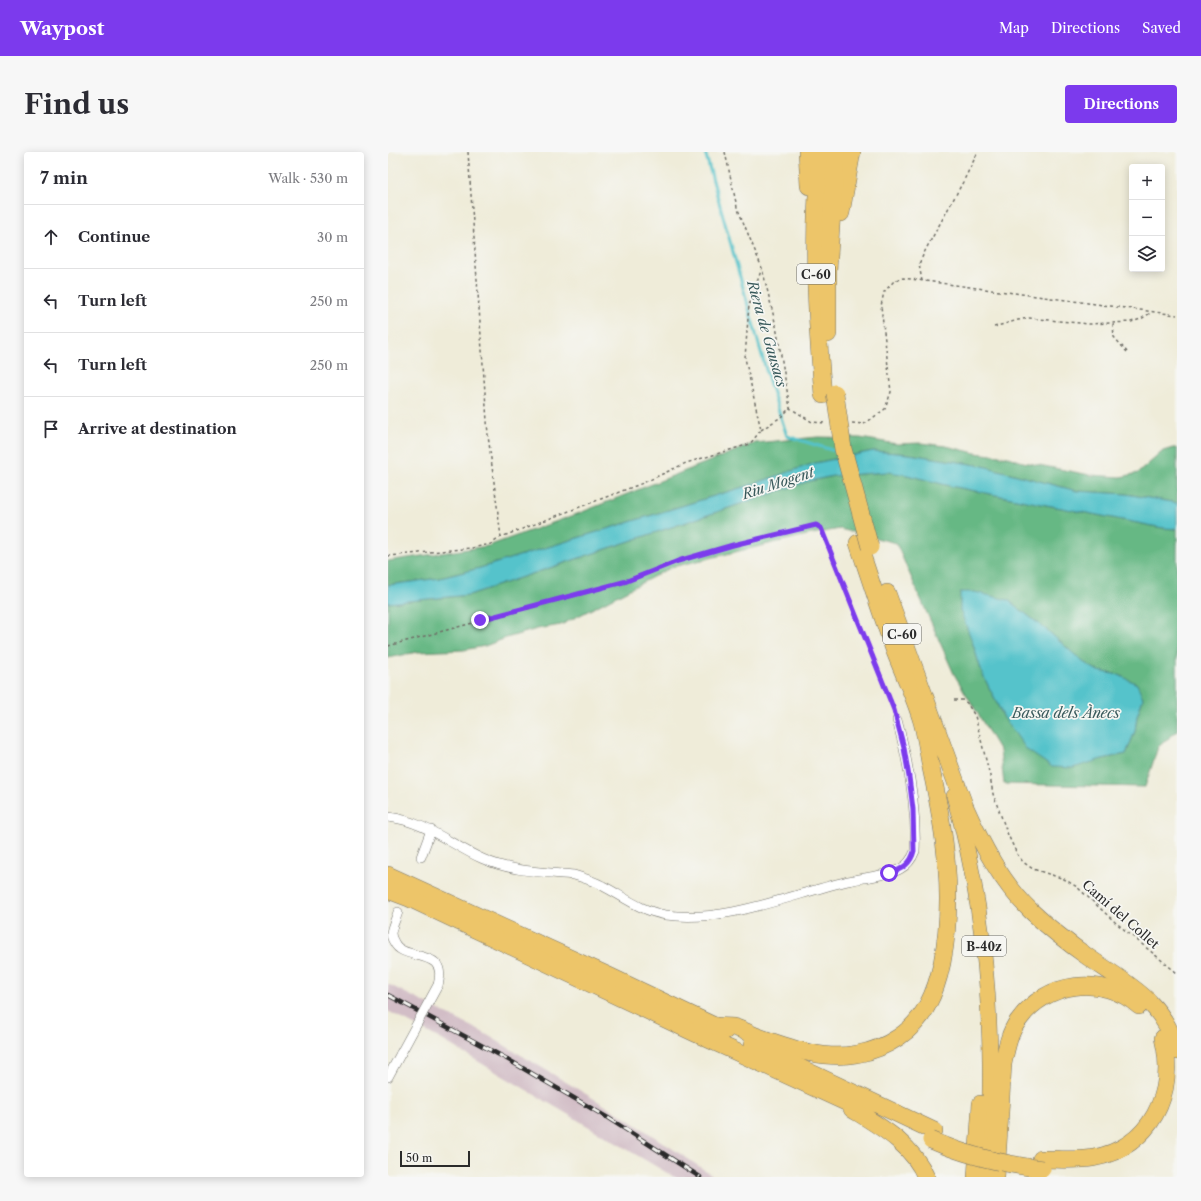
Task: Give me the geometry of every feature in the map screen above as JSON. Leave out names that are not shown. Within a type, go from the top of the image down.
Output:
[{"type":"highway","points":[[807,152],[822,270]]},
{"type":"highway","name":"C-60","points":[[821,152],[817,182],[816,219],[829,340],[829,394],[844,449],[864,545],[928,721]]},
{"type":"highway","name":"C-60","points":[[822,270],[836,152]]},
{"type":"highway","points":[[822,270],[840,218],[852,152]]},
{"type":"highway","points":[[715,1026],[733,1027],[800,1051],[843,1056],[856,1055],[866,1052],[892,1041],[910,1027],[922,1014],[936,987],[944,952],[947,924],[948,889],[940,811],[928,721]]},
{"type":"highway","points":[[928,721],[976,831],[994,864],[1011,889],[1030,910],[1067,942],[1126,983],[1150,1002],[1167,1025],[1177,1051]]},
{"type":"highway","name":"B-40z","points":[[928,721],[935,759],[947,800],[958,851],[971,925],[980,1022],[980,1107],[975,1177]]},
{"type":"highway","name":"B-40z","points":[[928,721],[967,846],[975,886],[984,950],[990,1044],[990,1127],[986,1177]]},
{"type":"highway","points":[[388,875],[715,1026],[864,1099],[933,1136]]},
{"type":"highway","points":[[388,890],[421,903],[695,1034],[839,1100],[933,1136],[1025,1158],[1041,1164],[1069,1169],[1086,1168],[1108,1164],[1129,1156],[1149,1142],[1165,1123],[1171,1111],[1177,1092]]},
{"type":"highway","points":[[996,1177],[1003,1064],[1009,1040],[1017,1021],[1034,1004],[1046,995],[1063,988],[1082,985],[1101,987],[1132,999],[1149,1015],[1156,1025],[1166,1048],[1169,1059],[1170,1077],[1162,1107],[1146,1130],[1131,1143],[1116,1151],[1084,1159],[1041,1164]]},
{"type":"highway","points":[[839,1100],[892,1134],[911,1152],[926,1177]]},
{"type":"street","points":[[388,817],[410,822],[431,830],[482,859],[499,865],[515,869],[574,875],[603,886],[630,903],[649,912],[690,916],[735,911],[842,882],[896,871],[907,865],[914,851],[913,809],[904,748],[897,720]]},
{"type":"street","points":[[421,856],[431,830]]},
{"type":"street","points":[[388,1077],[438,985],[440,973],[435,962],[429,958],[400,950],[395,945],[391,933],[398,912]]},
{"type":"path","points":[[468,152],[488,435],[501,537]]},
{"type":"path","points":[[725,152],[737,207],[762,268],[776,326],[790,408],[812,422]]},
{"type":"path","points":[[922,281],[919,264],[978,152]]},
{"type":"path","points":[[761,430],[745,358],[749,305],[762,268]]},
{"type":"path","points":[[864,424],[885,409],[891,392],[881,306],[884,292],[894,281],[903,278],[1177,315]]},
{"type":"path","points":[[994,327],[1029,318],[1089,324],[1113,324],[1141,319],[1152,312]]},
{"type":"path","points":[[1113,324],[1114,337],[1127,352]]},
{"type":"path","points":[[388,556],[472,548],[491,544],[501,537],[643,483],[686,463],[750,444],[761,430],[781,417],[790,408]]},
{"type":"path","points":[[388,646],[627,581],[678,561],[733,545],[816,525],[821,528],[897,720]]},
{"type":"path","name":"Camí del Collet","points":[[954,700],[963,700],[967,703],[975,716],[990,776],[992,794],[1017,854],[1028,866],[1072,883],[1132,936],[1177,972]]},
{"type":"shaded area","points":[[388,984],[484,1033],[626,1118],[715,1177],[674,1177],[442,1040],[388,1011]]},
{"type":"green space","points":[[818,437],[860,438],[897,444],[921,443],[946,446],[975,453],[1008,457],[1023,462],[1090,475],[1121,477],[1138,473],[1163,451],[1177,448],[1177,503],[1126,494],[1077,491],[983,466],[909,454],[873,451],[815,463],[753,484],[480,568],[440,578],[388,585],[388,561],[488,546],[577,514],[755,443]]},
{"type":"green space","points":[[888,472],[907,475],[950,486],[1163,528],[1177,529],[1177,731],[1158,747],[1145,787],[1004,784],[1000,751],[954,674],[896,543],[840,529],[807,535],[672,567],[561,625],[537,629],[485,646],[464,650],[417,652],[388,658],[388,603],[469,595],[806,482],[833,476]],"holes":[[[1008,600],[1048,631],[1083,662],[1098,671],[1119,675],[1137,684],[1143,698],[1137,716],[1135,731],[1126,754],[1102,759],[1004,718],[982,673],[972,641]]]},
{"type":"water","name":"Riu Mogent","points":[[873,451],[909,454],[983,466],[1077,491],[1126,494],[1177,503],[1177,529],[1163,528],[950,486],[907,475],[888,472],[833,476],[806,482],[469,595],[388,603],[388,585],[440,578],[480,568],[753,484],[815,463]]},
{"type":"water","name":"Bassa dels Ànecs","points":[[960,592],[975,592],[1008,600],[1048,631],[1083,662],[1098,671],[1119,675],[1137,684],[1143,698],[1137,716],[1135,731],[1126,754],[1102,759],[1073,768],[1052,767],[1027,750],[1004,718],[982,673],[960,610]]},
{"type":"waterway","name":"Riera de Gausacs","points":[[705,152],[770,384],[787,436],[838,452]]},
{"type":"railway","points":[[388,995],[507,1059],[608,1118],[700,1177]]},
{"type":"route","points":[[480,620],[627,581],[678,561],[733,545],[816,525],[819,526],[894,710],[904,748],[913,809],[915,844],[913,855],[907,865],[901,869],[889,873]]}]
